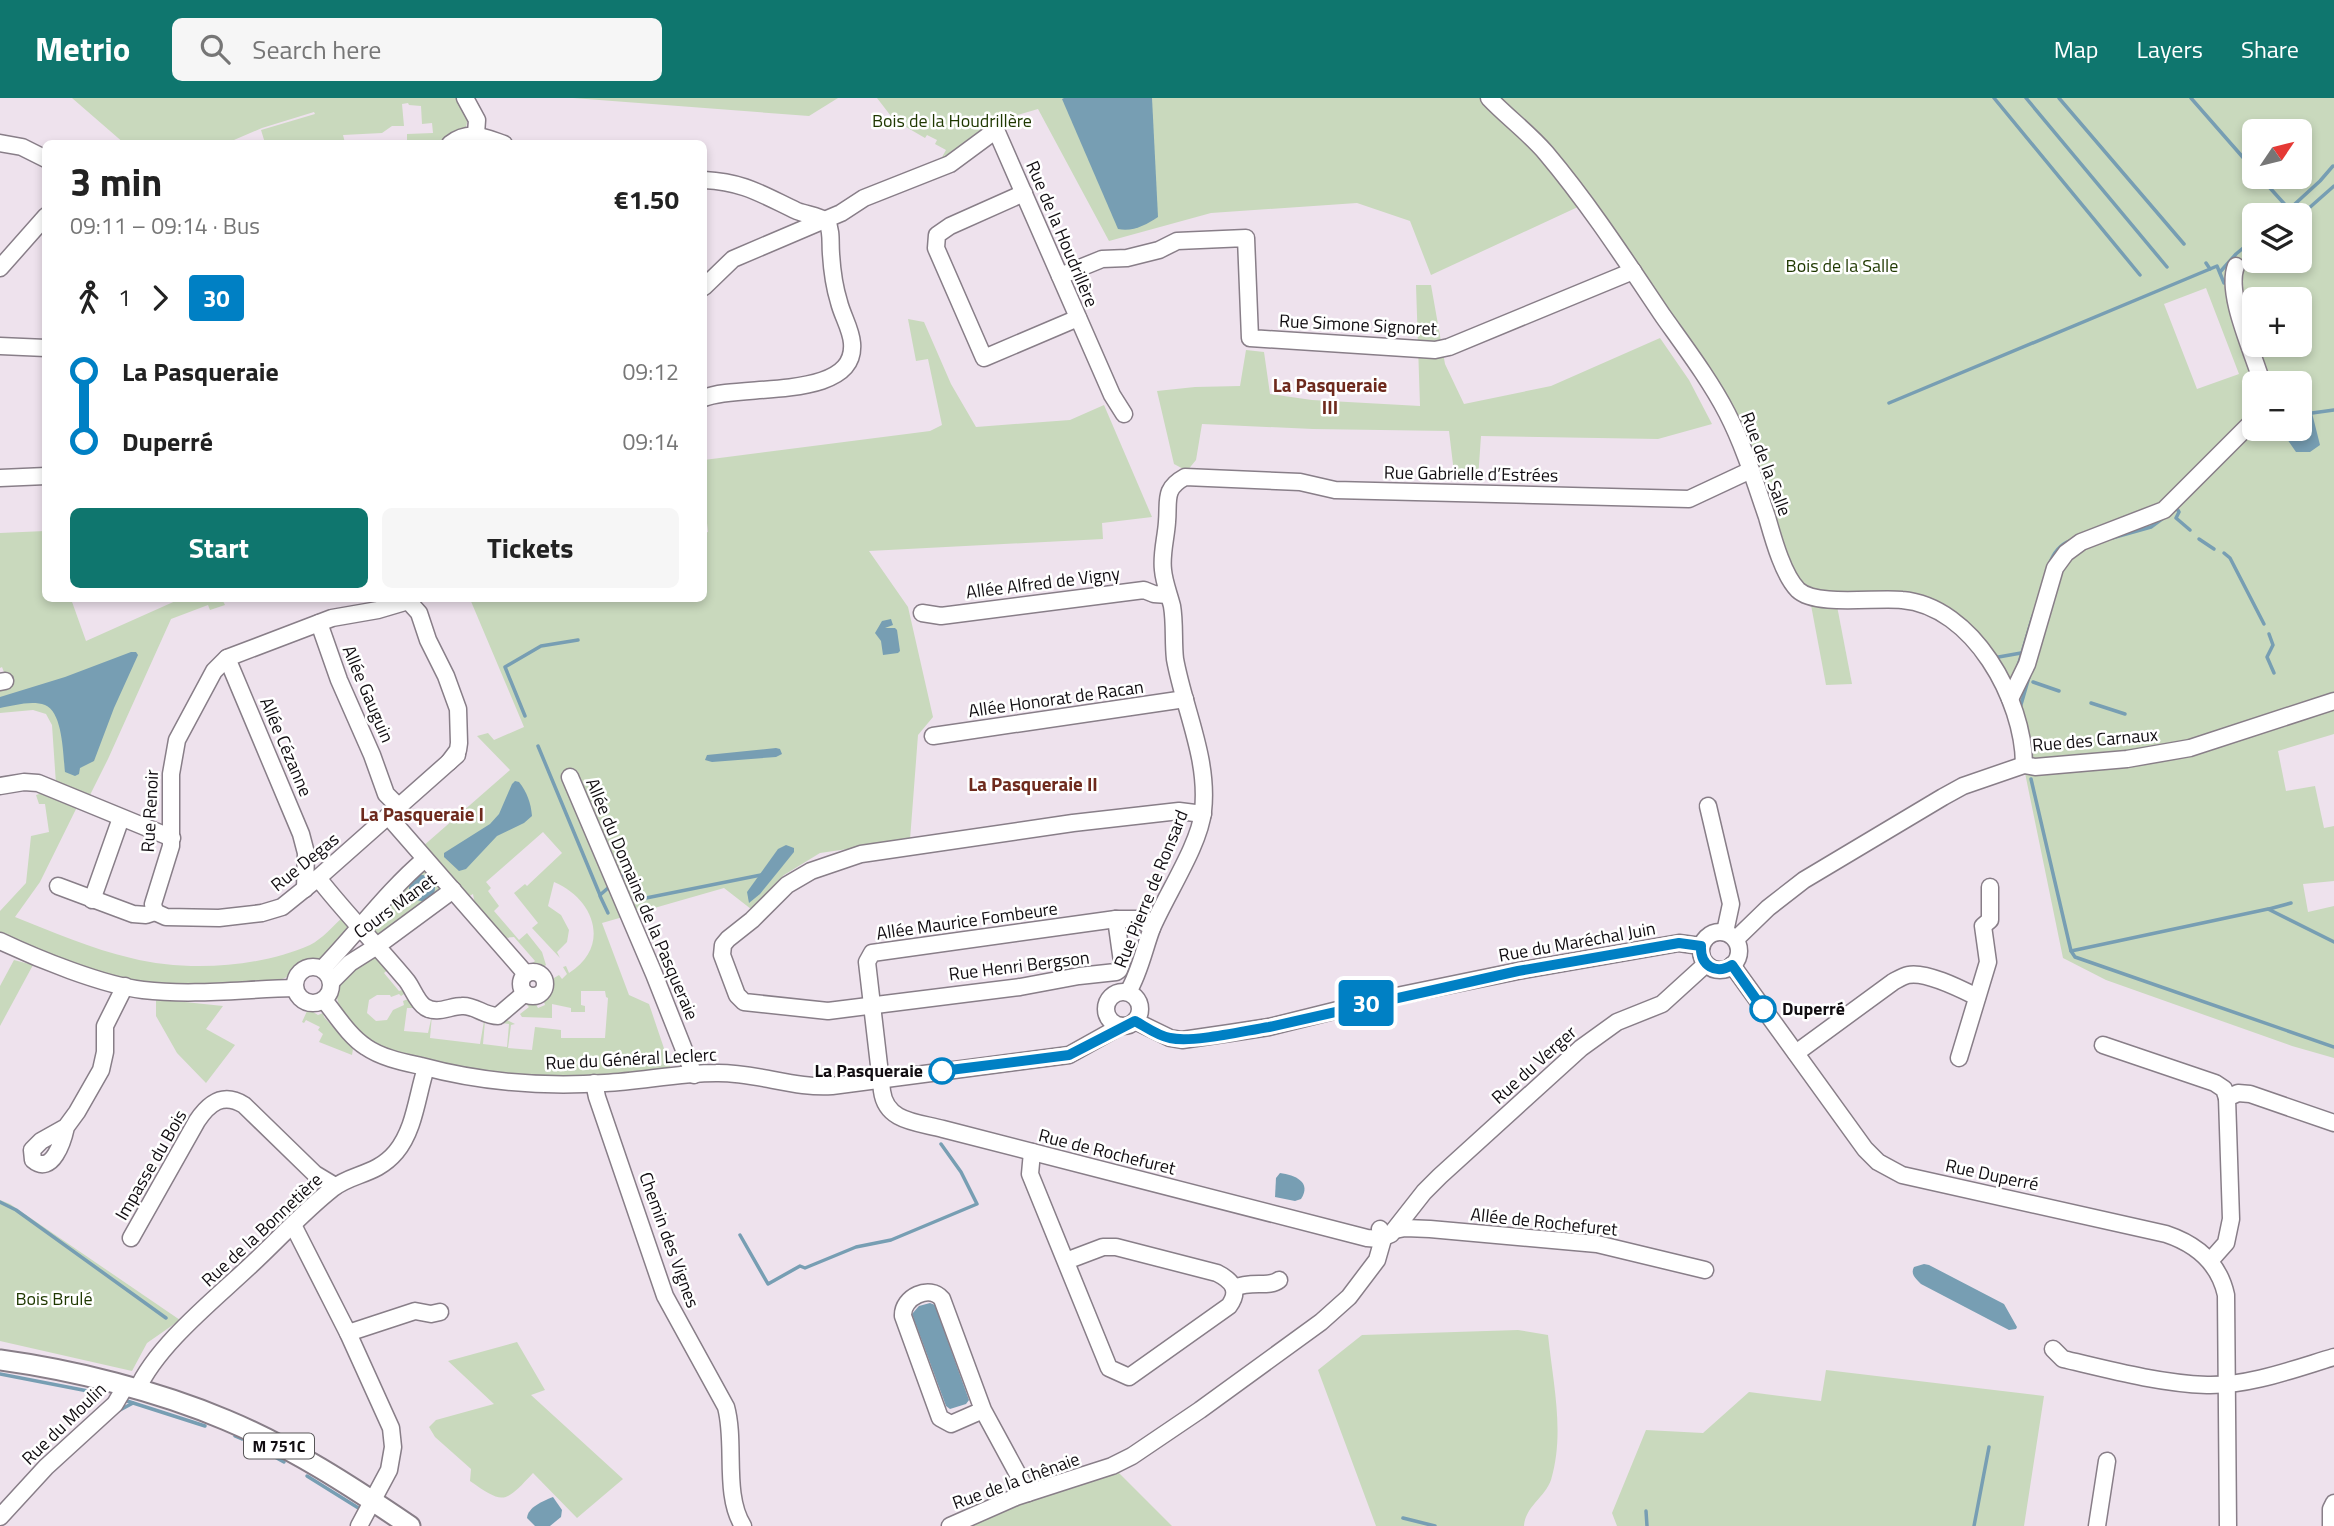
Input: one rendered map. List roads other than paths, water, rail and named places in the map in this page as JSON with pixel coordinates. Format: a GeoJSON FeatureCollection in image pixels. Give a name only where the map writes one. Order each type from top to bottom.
{"type":"FeatureCollection","features":[{"type":"Feature","properties":{"kind":"main road","name":"M 751C"},"geometry":{"type":"LineString","coordinates":[[0,1360],[73,1374],[131,1389],[198,1409],[240,1426],[307,1460],[410,1526]]}},
{"type":"Feature","properties":{"kind":"street"},"geometry":{"type":"LineString","coordinates":[[457,140],[466,135],[478,139],[477,120],[465,98]]}},
{"type":"Feature","properties":{"kind":"street","name":"Rue de la Salle"},"geometry":{"type":"LineString","coordinates":[[1489,98],[1544,152],[1633,271],[1727,413],[1751,470],[1774,541],[1788,575],[1799,590],[1816,598],[1903,600],[1927,605],[1952,620],[1996,670],[2010,699],[2020,733],[2024,765]]}},
{"type":"Feature","properties":{"kind":"street","name":"Rue de la Houdrillère"},"geometry":{"type":"LineString","coordinates":[[824,219],[841,213],[864,198],[950,164],[996,130],[1112,395],[1124,414]]}},
{"type":"Feature","properties":{"kind":"street"},"geometry":{"type":"LineString","coordinates":[[0,143],[22,147],[42,157]]}},
{"type":"Feature","properties":{"kind":"street"},"geometry":{"type":"LineString","coordinates":[[707,180],[752,188],[804,214],[824,219],[829,227],[832,271],[852,344],[847,365],[839,373],[822,381],[765,390],[720,392],[707,397]]}},
{"type":"Feature","properties":{"kind":"street"},"geometry":{"type":"LineString","coordinates":[[1024,193],[950,226],[937,235],[936,248],[984,358],[1078,318]]}},
{"type":"Feature","properties":{"kind":"street"},"geometry":{"type":"LineString","coordinates":[[707,284],[733,259],[824,219]]}},
{"type":"Feature","properties":{"kind":"street"},"geometry":{"type":"LineString","coordinates":[[0,268],[42,221]]}},
{"type":"Feature","properties":{"kind":"street","name":"Rue Simone Signoret"},"geometry":{"type":"LineString","coordinates":[[1060,276],[1102,258],[1127,258],[1159,250],[1177,241],[1246,238],[1250,338],[1435,350],[1449,347],[1633,271]]}},
{"type":"Feature","properties":{"kind":"street"},"geometry":{"type":"LineString","coordinates":[[2236,266],[2233,279],[2236,298],[2258,371]]}},
{"type":"Feature","properties":{"kind":"street"},"geometry":{"type":"LineString","coordinates":[[0,346],[42,348]]}},
{"type":"Feature","properties":{"kind":"street"},"geometry":{"type":"LineString","coordinates":[[2010,699],[2027,664],[2059,560],[2081,542],[2164,510],[2242,432]]}},
{"type":"Feature","properties":{"kind":"street","name":"Rue Gabrielle d’Estrées"},"geometry":{"type":"LineString","coordinates":[[1185,477],[1300,482],[1335,490],[1689,499],[1751,470]]}},
{"type":"Feature","properties":{"kind":"street"},"geometry":{"type":"LineString","coordinates":[[0,478],[42,476]]}},
{"type":"Feature","properties":{"kind":"street","name":"Rue Pierre de Ronsard"},"geometry":{"type":"LineString","coordinates":[[1128,992],[1152,928],[1198,832],[1203,814],[1205,794],[1200,759],[1175,658],[1172,606],[1164,578],[1162,556],[1168,516],[1167,495],[1173,484],[1185,477]]}},
{"type":"Feature","properties":{"kind":"street"},"geometry":{"type":"LineString","coordinates":[[1144,590],[1153,582],[1164,578]]}},
{"type":"Feature","properties":{"kind":"street","name":"Allée Alfred de Vigny"},"geometry":{"type":"LineString","coordinates":[[922,613],[941,615],[1144,590],[1168,595]]}},
{"type":"Feature","properties":{"kind":"street","name":"Rue Degas"},"geometry":{"type":"LineString","coordinates":[[58,886],[139,915],[155,912],[166,917],[241,916],[282,906],[321,876],[464,748],[465,735],[446,676],[428,640],[419,613],[410,603],[319,623]]}},
{"type":"Feature","properties":{"kind":"street"},"geometry":{"type":"LineString","coordinates":[[227,657],[319,623]]}},
{"type":"Feature","properties":{"kind":"street","name":"Allée Gauguin"},"geometry":{"type":"LineString","coordinates":[[319,623],[339,680],[378,770],[388,816]]}},
{"type":"Feature","properties":{"kind":"street","name":"Rue Renoir"},"geometry":{"type":"LineString","coordinates":[[155,912],[153,904],[172,838],[171,774],[177,740],[214,670],[227,657]]}},
{"type":"Feature","properties":{"kind":"street","name":"Allée Cézanne"},"geometry":{"type":"LineString","coordinates":[[227,657],[301,834],[306,853],[305,889]]}},
{"type":"Feature","properties":{"kind":"street","name":"Allée Honorat de Racan"},"geometry":{"type":"LineString","coordinates":[[933,736],[1185,699]]}},
{"type":"Feature","properties":{"kind":"street","name":"Rue des Carnaux"},"geometry":{"type":"LineString","coordinates":[[1731,936],[1804,880],[1963,786],[2024,765],[2048,766],[2164,753],[2221,739],[2334,701]]}},
{"type":"Feature","properties":{"kind":"street","name":"Allée du Domaine de la Pasqueraie"},"geometry":{"type":"LineString","coordinates":[[570,777],[694,1075]]}},
{"type":"Feature","properties":{"kind":"street","name":"Allée Gauguin"},"geometry":{"type":"LineString","coordinates":[[381,781],[386,794],[388,816]]}},
{"type":"Feature","properties":{"kind":"street"},"geometry":{"type":"LineString","coordinates":[[0,786],[38,783],[172,838]]}},
{"type":"Feature","properties":{"kind":"street"},"geometry":{"type":"LineString","coordinates":[[1708,806],[1731,904],[1731,936],[1739,954],[1732,965],[1721,970],[1706,964],[1701,954],[1701,946],[1709,934],[1714,932],[1731,936]]}},
{"type":"Feature","properties":{"kind":"street"},"geometry":{"type":"LineString","coordinates":[[872,1006],[819,1011],[744,1002],[737,995],[722,951],[728,939],[798,877],[849,858],[1073,823],[1180,811],[1203,814]]}},
{"type":"Feature","properties":{"kind":"street","name":"Cours Manet"},"geometry":{"type":"LineString","coordinates":[[326,975],[377,946],[453,890],[388,816]]}},
{"type":"Feature","properties":{"kind":"street"},"geometry":{"type":"LineString","coordinates":[[92,900],[121,818]]}},
{"type":"Feature","properties":{"kind":"street","name":"Allée Cézanne"},"geometry":{"type":"LineString","coordinates":[[306,853],[360,927],[409,984],[424,1006],[432,1010],[465,1006],[490,1016],[498,1016],[525,993],[534,996],[539,994],[545,985],[543,977],[539,973],[526,974],[453,890]]}},
{"type":"Feature","properties":{"kind":"street","name":"Cours Manet"},"geometry":{"type":"LineString","coordinates":[[326,975],[360,927],[425,859]]}},
{"type":"Feature","properties":{"kind":"street"},"geometry":{"type":"LineString","coordinates":[[1959,1058],[1988,962],[1983,926],[1990,920],[1990,887]]}},
{"type":"Feature","properties":{"kind":"street","name":"Allée Maurice Fombeure"},"geometry":{"type":"LineString","coordinates":[[881,1080],[867,962],[869,955],[1116,919],[1139,919],[1152,928]]}},
{"type":"Feature","properties":{"kind":"street","name":"Rue Henri Bergson"},"geometry":{"type":"LineString","coordinates":[[872,1006],[1116,972],[1122,962],[1116,919]]}},
{"type":"Feature","properties":{"kind":"street"},"geometry":{"type":"LineString","coordinates":[[0,941],[125,986],[188,992],[295,988]]}},
{"type":"Feature","properties":{"kind":"street","name":"Rue du Maréchal Juin"},"geometry":{"type":"LineString","coordinates":[[1121,1022],[1182,1040],[1269,1027],[1518,971],[1679,943],[1701,946]]}},
{"type":"Feature","properties":{"kind":"street","name":"Rue du Verger"},"geometry":{"type":"LineString","coordinates":[[1095,1472],[1132,1456],[1321,1322],[1362,1282],[1377,1260],[1390,1228],[1440,1176],[1581,1048],[1617,1022],[1661,1004],[1706,964]]}},
{"type":"Feature","properties":{"kind":"street","name":"Rue Duperré"},"geometry":{"type":"LineString","coordinates":[[1732,965],[1865,1149],[1890,1170],[2166,1234],[2190,1244],[2210,1261],[2220,1276],[2226,1295],[2228,1526]]}},
{"type":"Feature","properties":{"kind":"street"},"geometry":{"type":"LineString","coordinates":[[311,967],[326,975],[330,993],[324,1000],[315,1004],[299,997],[295,981],[301,971],[311,967]]}},
{"type":"Feature","properties":{"kind":"street"},"geometry":{"type":"LineString","coordinates":[[1796,1053],[1906,975],[1927,977],[1977,997]]}},
{"type":"Feature","properties":{"kind":"street"},"geometry":{"type":"LineString","coordinates":[[66,1127],[101,1070],[105,1052],[105,1026],[125,986]]}},
{"type":"Feature","properties":{"kind":"street"},"geometry":{"type":"LineString","coordinates":[[881,1080],[1069,1055],[1121,1022],[1139,1014],[1137,999],[1128,992],[1118,992],[1109,998],[1105,1006],[1121,1022]]}},
{"type":"Feature","properties":{"kind":"street","name":"Rue du Général Leclerc"},"geometry":{"type":"LineString","coordinates":[[324,1000],[347,1029],[369,1049],[426,1068],[496,1079],[594,1083],[737,1073],[824,1087],[881,1080]]}},
{"type":"Feature","properties":{"kind":"street"},"geometry":{"type":"LineString","coordinates":[[2103,1045],[2215,1083],[2224,1089],[2227,1098],[2231,1219],[2226,1243],[2210,1261]]}},
{"type":"Feature","properties":{"kind":"street","name":"Rue de la Bonnetière"},"geometry":{"type":"LineString","coordinates":[[131,1389],[184,1329],[335,1186],[371,1172],[395,1153],[407,1134],[426,1068]]}},
{"type":"Feature","properties":{"kind":"street","name":"Rue de Rochefuret"},"geometry":{"type":"LineString","coordinates":[[881,1080],[884,1103],[896,1116],[1367,1238],[1390,1228]]}},
{"type":"Feature","properties":{"kind":"street","name":"Chemin des Vignes"},"geometry":{"type":"LineString","coordinates":[[594,1083],[665,1296],[726,1407],[734,1508],[743,1526]]}},
{"type":"Feature","properties":{"kind":"street"},"geometry":{"type":"LineString","coordinates":[[2227,1098],[2238,1093],[2250,1094],[2334,1122]]}},
{"type":"Feature","properties":{"kind":"street","name":"Impasse du Bois"},"geometry":{"type":"LineString","coordinates":[[131,1238],[197,1121],[206,1107],[219,1100],[235,1100],[244,1105],[315,1174],[335,1186]]}},
{"type":"Feature","properties":{"kind":"street"},"geometry":{"type":"LineString","coordinates":[[1031,1152],[1030,1174],[1109,1368],[1129,1377],[1229,1306],[1235,1297],[1234,1288],[1228,1278],[1217,1273],[1116,1247],[1103,1247],[1066,1261]]}},
{"type":"Feature","properties":{"kind":"street"},"geometry":{"type":"LineString","coordinates":[[293,1225],[348,1333],[389,1420],[393,1437],[389,1470],[359,1526]]}},
{"type":"Feature","properties":{"kind":"street","name":"Allée de Rochefuret"},"geometry":{"type":"LineString","coordinates":[[1390,1228],[1411,1226],[1419,1229],[1597,1244],[1705,1270]]}},
{"type":"Feature","properties":{"kind":"street"},"geometry":{"type":"LineString","coordinates":[[1234,1288],[1245,1283],[1273,1285],[1279,1280]]}},
{"type":"Feature","properties":{"kind":"street"},"geometry":{"type":"LineString","coordinates":[[984,1410],[951,1424],[940,1419],[903,1315],[903,1305],[908,1300],[934,1292],[942,1299],[984,1410],[1028,1493]]}},
{"type":"Feature","properties":{"kind":"street"},"geometry":{"type":"LineString","coordinates":[[348,1333],[415,1311],[431,1314],[440,1312]]}},
{"type":"Feature","properties":{"kind":"street"},"geometry":{"type":"LineString","coordinates":[[2053,1349],[2063,1359],[2129,1374],[2208,1385],[2249,1380],[2334,1357]]}},
{"type":"Feature","properties":{"kind":"street","name":"Rue du Moulin"},"geometry":{"type":"LineString","coordinates":[[0,1517],[46,1467],[131,1389]]}},
{"type":"Feature","properties":{"kind":"street"},"geometry":{"type":"LineString","coordinates":[[2097,1526],[2107,1461]]}},
{"type":"Feature","properties":{"kind":"street","name":"Rue de la Chênaie"},"geometry":{"type":"LineString","coordinates":[[950,1526],[1028,1493],[1095,1472]]}},
{"type":"Feature","properties":{"kind":"street"},"geometry":{"type":"LineString","coordinates":[[2331,1526],[2331,1509],[2334,1503]]}},
{"type":"Feature","properties":{"kind":"water"},"geometry":{"type":"Polygon","coordinates":[[[1152,98],[1158,217],[1129,230],[1118,229],[1062,99],[1152,98]]]}},
{"type":"Feature","properties":{"kind":"water"},"geometry":{"type":"Polygon","coordinates":[[[2312,413],[2320,445],[2310,452],[2296,452],[2288,441],[2312,441],[2312,413]]]}},
{"type":"Feature","properties":{"kind":"water"},"geometry":{"type":"Polygon","coordinates":[[[891,619],[893,625],[885,628],[897,630],[900,651],[883,655],[881,641],[875,633],[882,621],[891,619]]]}},
{"type":"Feature","properties":{"kind":"water"},"geometry":{"type":"Polygon","coordinates":[[[131,652],[138,655],[94,761],[80,768],[79,774],[75,776],[65,772],[59,725],[51,709],[34,703],[0,708],[0,697],[65,677],[131,652]]]}},
{"type":"Feature","properties":{"kind":"water"},"geometry":{"type":"Polygon","coordinates":[[[780,749],[782,754],[776,757],[712,762],[705,760],[707,755],[780,749]]]}},
{"type":"Feature","properties":{"kind":"water"},"geometry":{"type":"Polygon","coordinates":[[[515,781],[519,782],[530,802],[532,816],[524,823],[497,836],[466,869],[459,871],[444,857],[444,853],[490,824],[499,814],[515,781]]]}},
{"type":"Feature","properties":{"kind":"water"},"geometry":{"type":"Polygon","coordinates":[[[786,845],[794,848],[794,852],[760,894],[749,903],[747,892],[778,849],[786,845]]]}},
{"type":"Feature","properties":{"kind":"water"},"geometry":{"type":"Polygon","coordinates":[[[422,875],[431,879],[435,888],[431,897],[422,901],[413,897],[409,888],[413,879],[422,875]]]}},
{"type":"Feature","properties":{"kind":"water"},"geometry":{"type":"Polygon","coordinates":[[[1280,1173],[1300,1180],[1304,1188],[1301,1199],[1295,1201],[1275,1197],[1276,1178],[1280,1173]]]}},
{"type":"Feature","properties":{"kind":"water"},"geometry":{"type":"Polygon","coordinates":[[[1924,1264],[2004,1304],[2016,1329],[2009,1330],[1921,1284],[1914,1276],[1913,1270],[1914,1267],[1924,1264]]]}},
{"type":"Feature","properties":{"kind":"water"},"geometry":{"type":"Polygon","coordinates":[[[930,1303],[935,1305],[969,1400],[966,1404],[950,1409],[946,1406],[912,1314],[919,1306],[930,1303]]]}},
{"type":"Feature","properties":{"kind":"water"},"geometry":{"type":"Polygon","coordinates":[[[553,1497],[562,1510],[561,1517],[550,1526],[535,1526],[527,1518],[528,1514],[537,1505],[553,1497]]]}},
{"type":"Feature","properties":{"kind":"waterway"},"geometry":{"type":"LineString","coordinates":[[1994,98],[2140,275]]}},
{"type":"Feature","properties":{"kind":"waterway"},"geometry":{"type":"LineString","coordinates":[[2026,98],[2167,267]]}},
{"type":"Feature","properties":{"kind":"waterway"},"geometry":{"type":"LineString","coordinates":[[2059,98],[2184,244]]}},
{"type":"Feature","properties":{"kind":"waterway"},"geometry":{"type":"LineString","coordinates":[[2191,98],[2242,156]]}},
{"type":"Feature","properties":{"kind":"waterway"},"geometry":{"type":"LineString","coordinates":[[2296,203],[2333,166]]}},
{"type":"Feature","properties":{"kind":"waterway"},"geometry":{"type":"LineString","coordinates":[[2312,205],[2334,186]]}},
{"type":"Feature","properties":{"kind":"waterway"},"geometry":{"type":"LineString","coordinates":[[2271,189],[2284,203]]}},
{"type":"Feature","properties":{"kind":"waterway"},"geometry":{"type":"LineString","coordinates":[[2220,272],[2242,249]]}},
{"type":"Feature","properties":{"kind":"waterway"},"geometry":{"type":"LineString","coordinates":[[1889,403],[2210,269],[2206,263]]}},
{"type":"Feature","properties":{"kind":"waterway"},"geometry":{"type":"LineString","coordinates":[[2210,269],[2217,266],[2224,283]]}},
{"type":"Feature","properties":{"kind":"waterway"},"geometry":{"type":"LineString","coordinates":[[2312,413],[2334,410]]}},
{"type":"Feature","properties":{"kind":"waterway"},"geometry":{"type":"LineString","coordinates":[[2176,507],[2179,512],[2176,518],[2190,530]]}},
{"type":"Feature","properties":{"kind":"waterway"},"geometry":{"type":"LineString","coordinates":[[2112,538],[2151,527],[2166,516]]}},
{"type":"Feature","properties":{"kind":"waterway"},"geometry":{"type":"LineString","coordinates":[[2199,539],[2214,549]]}},
{"type":"Feature","properties":{"kind":"waterway"},"geometry":{"type":"LineString","coordinates":[[2049,565],[2057,550],[2070,541]]}},
{"type":"Feature","properties":{"kind":"waterway"},"geometry":{"type":"LineString","coordinates":[[2224,553],[2230,558],[2264,624]]}},
{"type":"Feature","properties":{"kind":"waterway"},"geometry":{"type":"LineString","coordinates":[[2018,666],[2033,616]]}},
{"type":"Feature","properties":{"kind":"waterway"},"geometry":{"type":"LineString","coordinates":[[2269,634],[2273,645],[2267,657],[2274,673]]}},
{"type":"Feature","properties":{"kind":"waterway"},"geometry":{"type":"LineString","coordinates":[[525,716],[505,667],[541,646],[578,640]]}},
{"type":"Feature","properties":{"kind":"waterway"},"geometry":{"type":"LineString","coordinates":[[1993,658],[2021,653]]}},
{"type":"Feature","properties":{"kind":"waterway"},"geometry":{"type":"LineString","coordinates":[[2020,708],[2029,677]]}},
{"type":"Feature","properties":{"kind":"waterway"},"geometry":{"type":"LineString","coordinates":[[2033,682],[2059,691]]}},
{"type":"Feature","properties":{"kind":"waterway"},"geometry":{"type":"LineString","coordinates":[[2091,703],[2125,714]]}},
{"type":"Feature","properties":{"kind":"waterway"},"geometry":{"type":"LineString","coordinates":[[538,746],[600,895],[608,888]]}},
{"type":"Feature","properties":{"kind":"waterway"},"geometry":{"type":"LineString","coordinates":[[2031,779],[2071,951],[2075,957],[2334,1047]]}},
{"type":"Feature","properties":{"kind":"waterway"},"geometry":{"type":"LineString","coordinates":[[622,877],[629,871],[641,899],[761,875]]}},
{"type":"Feature","properties":{"kind":"waterway"},"geometry":{"type":"LineString","coordinates":[[600,896],[608,913]]}},
{"type":"Feature","properties":{"kind":"waterway"},"geometry":{"type":"LineString","coordinates":[[2269,909],[2291,903]]}},
{"type":"Feature","properties":{"kind":"waterway"},"geometry":{"type":"LineString","coordinates":[[2071,951],[2268,909],[2334,942]]}},
{"type":"Feature","properties":{"kind":"waterway"},"geometry":{"type":"LineString","coordinates":[[740,1235],[768,1284],[800,1266],[805,1268],[856,1247],[891,1240],[977,1204],[961,1172],[941,1144]]}},
{"type":"Feature","properties":{"kind":"waterway"},"geometry":{"type":"LineString","coordinates":[[0,1202],[16,1210],[166,1318]]}},
{"type":"Feature","properties":{"kind":"waterway"},"geometry":{"type":"LineString","coordinates":[[0,1374],[93,1392]]}},
{"type":"Feature","properties":{"kind":"waterway"},"geometry":{"type":"LineString","coordinates":[[127,1401],[205,1426]]}},
{"type":"Feature","properties":{"kind":"waterway"},"geometry":{"type":"LineString","coordinates":[[118,1411],[133,1403]]}},
{"type":"Feature","properties":{"kind":"waterway"},"geometry":{"type":"LineString","coordinates":[[235,1436],[242,1439]]}},
{"type":"Feature","properties":{"kind":"waterway"},"geometry":{"type":"LineString","coordinates":[[1974,1526],[1989,1447]]}},
{"type":"Feature","properties":{"kind":"waterway"},"geometry":{"type":"LineString","coordinates":[[264,1451],[284,1462]]}},
{"type":"Feature","properties":{"kind":"waterway"},"geometry":{"type":"LineString","coordinates":[[307,1476],[360,1509]]}},
{"type":"Feature","properties":{"kind":"waterway"},"geometry":{"type":"LineString","coordinates":[[1646,1511],[1647,1526]]}},
{"type":"Feature","properties":{"kind":"waterway"},"geometry":{"type":"LineString","coordinates":[[1403,1518],[1435,1526]]}},
{"type":"Feature","properties":{"kind":"place","name":"Duperré"},"geometry":{"type":"Point","coordinates":[1763,1009]}},
{"type":"Feature","properties":{"kind":"place","name":"La Pasqueraie"},"geometry":{"type":"Point","coordinates":[942,1071]}},
{"type":"Feature","properties":{"kind":"district","name":"La Pasqueraie III"},"geometry":{"type":"Point","coordinates":[1330,396]}},
{"type":"Feature","properties":{"kind":"district","name":"La Pasqueraie II"},"geometry":{"type":"Point","coordinates":[1033,784]}},
{"type":"Feature","properties":{"kind":"district","name":"La Pasqueraie I"},"geometry":{"type":"Point","coordinates":[422,814]}},
{"type":"Feature","properties":{"kind":"park label","name":"Bois de la Houdrillère"},"geometry":{"type":"Point","coordinates":[952,121]}},
{"type":"Feature","properties":{"kind":"park label","name":"Bois de la Salle"},"geometry":{"type":"Point","coordinates":[1842,266]}},
{"type":"Feature","properties":{"kind":"park label","name":"Bois Brulé"},"geometry":{"type":"Point","coordinates":[54,1299]}}]}
